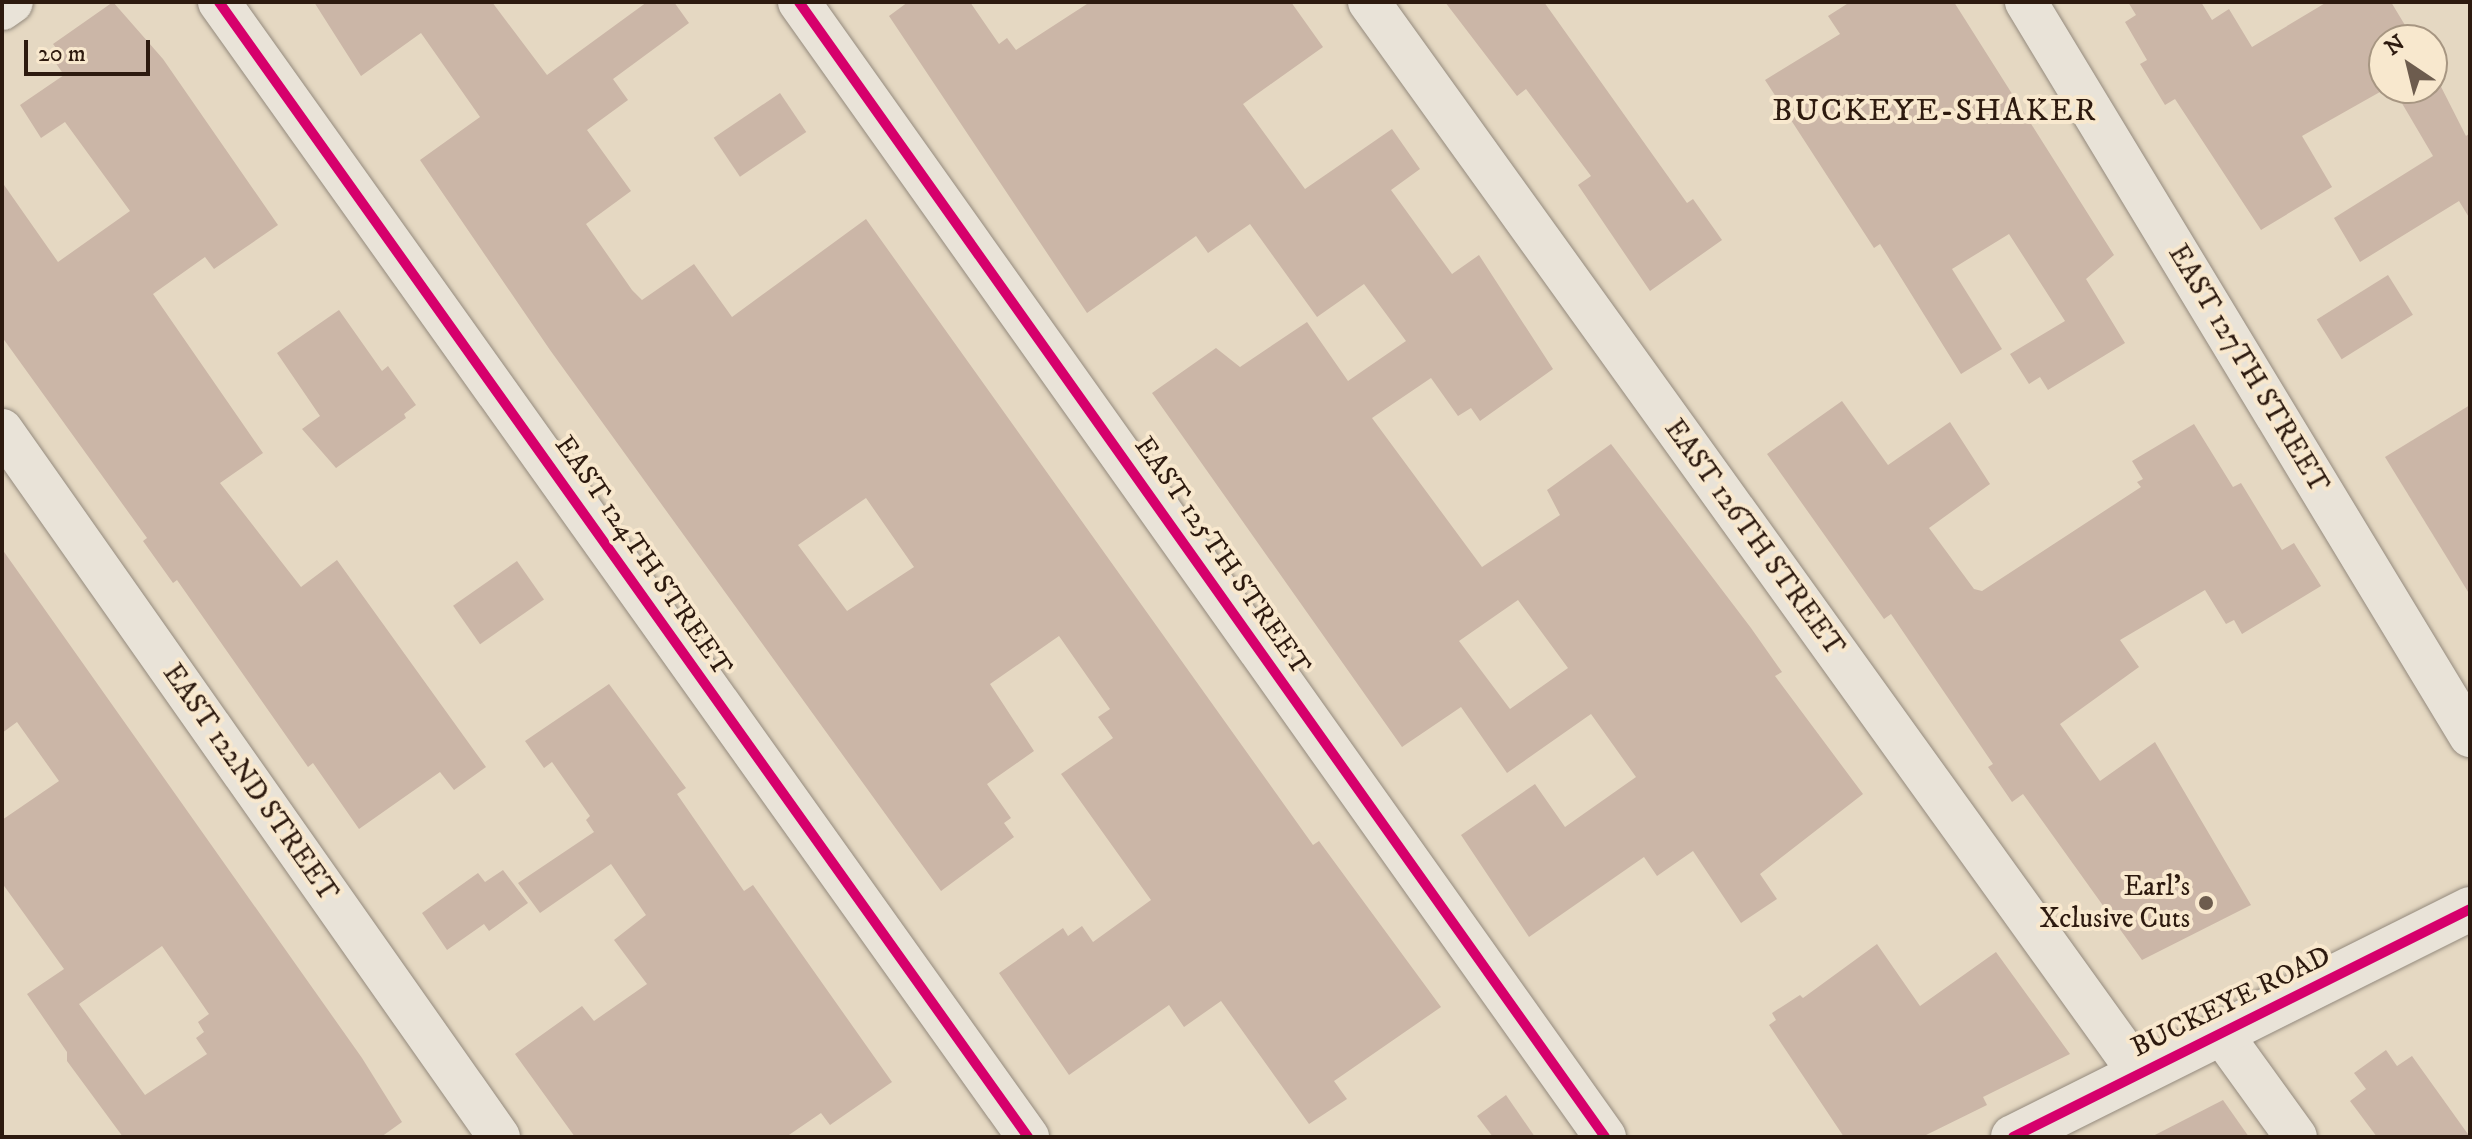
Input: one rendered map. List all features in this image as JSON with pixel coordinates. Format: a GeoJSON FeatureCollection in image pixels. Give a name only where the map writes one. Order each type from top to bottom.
{"type":"FeatureCollection","features":[{"type":"Feature","properties":{"kind":"street"},"geometry":{"type":"LineString","coordinates":[[2,9],[12,2]]}},
{"type":"Feature","properties":{"kind":"street","name":"EAST 124TH STREET"},"geometry":{"type":"LineString","coordinates":[[219,2],[1028,1137]]}},
{"type":"Feature","properties":{"kind":"street","name":"EAST 125TH STREET"},"geometry":{"type":"LineString","coordinates":[[799,2],[1605,1137]]}},
{"type":"Feature","properties":{"kind":"street","name":"EAST 126TH STREET"},"geometry":{"type":"LineString","coordinates":[[1369,2],[2140,1074]]}},
{"type":"Feature","properties":{"kind":"street","name":"EAST 127TH STREET"},"geometry":{"type":"LineString","coordinates":[[2026,2],[2470,736]]}},
{"type":"Feature","properties":{"kind":"street","name":"EAST 122ND STREET"},"geometry":{"type":"LineString","coordinates":[[2,430],[499,1137]]}},
{"type":"Feature","properties":{"kind":"street","name":"BUCKEYE ROAD"},"geometry":{"type":"LineString","coordinates":[[2013,1137],[2470,909]]}},
{"type":"Feature","properties":{"kind":"street"},"geometry":{"type":"LineString","coordinates":[[2221,1033],[2296,1137]]}},
{"type":"Feature","properties":{"kind":"building"},"geometry":{"type":"Polygon","coordinates":[[[113,2],[163,59],[278,225],[214,269],[205,257],[153,294],[263,453],[220,483],[301,587],[337,560],[486,767],[454,790],[440,772],[359,829],[313,763],[308,767],[177,580],[173,583],[143,541],[147,538],[2,337],[2,182],[58,262],[130,211],[65,122],[41,138],[20,105],[64,75],[55,62],[63,57],[53,44],[113,2]]]}},
{"type":"Feature","properties":{"kind":"building"},"geometry":{"type":"Polygon","coordinates":[[[314,2],[492,2],[547,75],[647,2],[674,2],[689,23],[613,79],[628,100],[587,130],[631,191],[586,224],[632,290],[642,300],[694,264],[732,317],[866,219],[1313,845],[1319,841],[1441,1007],[1334,1081],[1347,1099],[1309,1124],[1221,1001],[1184,1027],[1169,1005],[1069,1075],[999,973],[1063,928],[1068,936],[1082,926],[1093,942],[1151,900],[1061,774],[1113,738],[1098,717],[1110,709],[1059,636],[990,684],[1034,751],[987,784],[1011,818],[1004,823],[1014,837],[941,891],[550,350],[420,160],[480,117],[421,33],[361,76],[314,2]],[[866,498],[798,545],[847,611],[914,567],[866,498]]]}},
{"type":"Feature","properties":{"kind":"building"},"geometry":{"type":"Polygon","coordinates":[[[908,2],[970,2],[999,44],[1007,38],[1016,50],[1090,2],[1291,2],[1323,47],[1243,104],[1305,189],[1392,129],[1420,169],[1391,190],[1452,274],[1479,255],[1553,369],[1480,421],[1471,408],[1458,416],[1431,378],[1372,418],[1482,567],[1560,515],[1547,490],[1611,444],[1751,628],[1782,672],[1775,676],[1863,794],[1760,874],[1777,899],[1741,923],[1693,851],[1657,876],[1644,857],[1529,937],[1461,835],[1535,784],[1565,827],[1636,777],[1591,714],[1507,773],[1461,707],[1402,747],[1152,393],[1216,348],[1240,367],[1307,322],[1348,381],[1406,341],[1364,284],[1317,317],[1250,224],[1208,253],[1196,236],[1087,313],[889,16],[908,2]],[[1518,600],[1459,641],[1510,709],[1568,668],[1518,600]]]}},
{"type":"Feature","properties":{"kind":"building"},"geometry":{"type":"Polygon","coordinates":[[[1445,2],[1544,2],[1687,203],[1693,199],[1722,240],[1650,291],[1578,185],[1591,176],[1526,89],[1517,96],[1445,2]]]}},
{"type":"Feature","properties":{"kind":"building"},"geometry":{"type":"Polygon","coordinates":[[[1850,2],[1954,2],[2114,255],[2086,279],[2125,343],[2048,390],[2040,377],[2029,384],[2010,354],[2065,321],[2009,234],[1952,269],[2002,349],[1961,374],[1880,244],[1874,248],[1765,80],[1840,34],[1828,16],[1850,2]]]}},
{"type":"Feature","properties":{"kind":"building"},"geometry":{"type":"Polygon","coordinates":[[[2128,2],[2201,2],[2212,20],[2229,9],[2252,47],[2327,2],[2391,2],[2404,24],[2368,24],[2368,99],[2302,136],[2332,187],[2261,230],[2175,99],[2165,105],[2140,64],[2147,60],[2125,22],[2136,15],[2128,2]]]}},
{"type":"Feature","properties":{"kind":"building"},"geometry":{"type":"Polygon","coordinates":[[[780,93],[806,132],[740,177],[714,138],[780,93]]]}},
{"type":"Feature","properties":{"kind":"building"},"geometry":{"type":"Polygon","coordinates":[[[2448,101],[2466,136],[2470,133],[2470,219],[2459,201],[2360,262],[2334,218],[2433,156],[2402,104],[2448,104],[2448,101]]]}},
{"type":"Feature","properties":{"kind":"building"},"geometry":{"type":"Polygon","coordinates":[[[2388,275],[2413,315],[2342,359],[2317,320],[2388,275]]]}},
{"type":"Feature","properties":{"kind":"building"},"geometry":{"type":"Polygon","coordinates":[[[339,310],[382,371],[388,366],[416,405],[404,414],[406,418],[336,468],[302,429],[320,416],[277,353],[339,310]]]}},
{"type":"Feature","properties":{"kind":"building"},"geometry":{"type":"Polygon","coordinates":[[[1842,401],[1888,465],[1950,422],[1990,484],[1929,528],[1974,589],[1982,591],[2141,487],[2137,482],[2143,479],[2132,461],[2194,424],[2233,487],[2241,483],[2282,550],[2294,543],[2321,586],[2242,634],[2234,620],[2226,624],[2205,590],[2120,640],[2139,667],[2060,724],[2100,781],[2155,742],[2251,905],[2142,960],[2023,794],[2012,802],[1988,767],[1993,764],[1891,614],[1884,619],[1767,454],[1842,401]]]}},
{"type":"Feature","properties":{"kind":"building"},"geometry":{"type":"Polygon","coordinates":[[[2470,405],[2470,595],[2385,457],[2470,405]]]}},
{"type":"Feature","properties":{"kind":"building"},"geometry":{"type":"Polygon","coordinates":[[[2,549],[362,1058],[402,1122],[381,1137],[123,1137],[67,1061],[67,1052],[27,994],[64,969],[2,883],[2,820],[59,781],[17,722],[2,733],[2,549]],[[162,946],[79,1004],[145,1095],[207,1054],[196,1038],[204,1032],[198,1022],[209,1014],[162,946]]]}},
{"type":"Feature","properties":{"kind":"building"},"geometry":{"type":"Polygon","coordinates":[[[517,561],[544,600],[480,644],[453,606],[517,561]]]}},
{"type":"Feature","properties":{"kind":"building"},"geometry":{"type":"Polygon","coordinates":[[[609,684],[686,788],[677,794],[744,891],[753,885],[892,1082],[830,1125],[821,1113],[786,1137],[575,1137],[515,1054],[582,1006],[594,1021],[647,984],[614,940],[646,915],[611,864],[540,913],[518,883],[594,832],[586,820],[590,816],[552,762],[544,768],[525,741],[609,684]]]}},
{"type":"Feature","properties":{"kind":"building"},"geometry":{"type":"Polygon","coordinates":[[[503,870],[528,903],[489,931],[484,924],[447,950],[422,913],[478,873],[485,882],[503,870]]]}},
{"type":"Feature","properties":{"kind":"building"},"geometry":{"type":"Polygon","coordinates":[[[1877,944],[1920,1006],[1996,952],[2070,1054],[1983,1097],[1987,1105],[1922,1137],[1844,1137],[1769,1025],[1776,1020],[1772,1013],[1800,995],[1803,998],[1877,944]]]}},
{"type":"Feature","properties":{"kind":"building"},"geometry":{"type":"Polygon","coordinates":[[[2386,1050],[2397,1066],[2412,1056],[2470,1137],[2377,1137],[2350,1101],[2366,1089],[2354,1073],[2386,1050]]]}},
{"type":"Feature","properties":{"kind":"building"},"geometry":{"type":"Polygon","coordinates":[[[1506,1095],[1535,1137],[1493,1137],[1477,1116],[1506,1095]]]}},
{"type":"Feature","properties":{"kind":"building"},"geometry":{"type":"Polygon","coordinates":[[[2223,1100],[2249,1137],[2151,1137],[2223,1100]]]}},
{"type":"Feature","properties":{"kind":"cycle path"},"geometry":{"type":"LineString","coordinates":[[219,2],[1028,1137]]}},
{"type":"Feature","properties":{"kind":"cycle path"},"geometry":{"type":"LineString","coordinates":[[799,2],[1605,1137]]}},
{"type":"Feature","properties":{"kind":"cycle path"},"geometry":{"type":"LineString","coordinates":[[2013,1137],[2470,909]]}},
{"type":"Feature","properties":{"kind":"place","name":"Earl's Xclusive Cuts"},"geometry":{"type":"Point","coordinates":[2206,903]}},
{"type":"Feature","properties":{"kind":"district","name":"BUCKEYE-SHAKER"},"geometry":{"type":"Point","coordinates":[1935,111]}}]}
